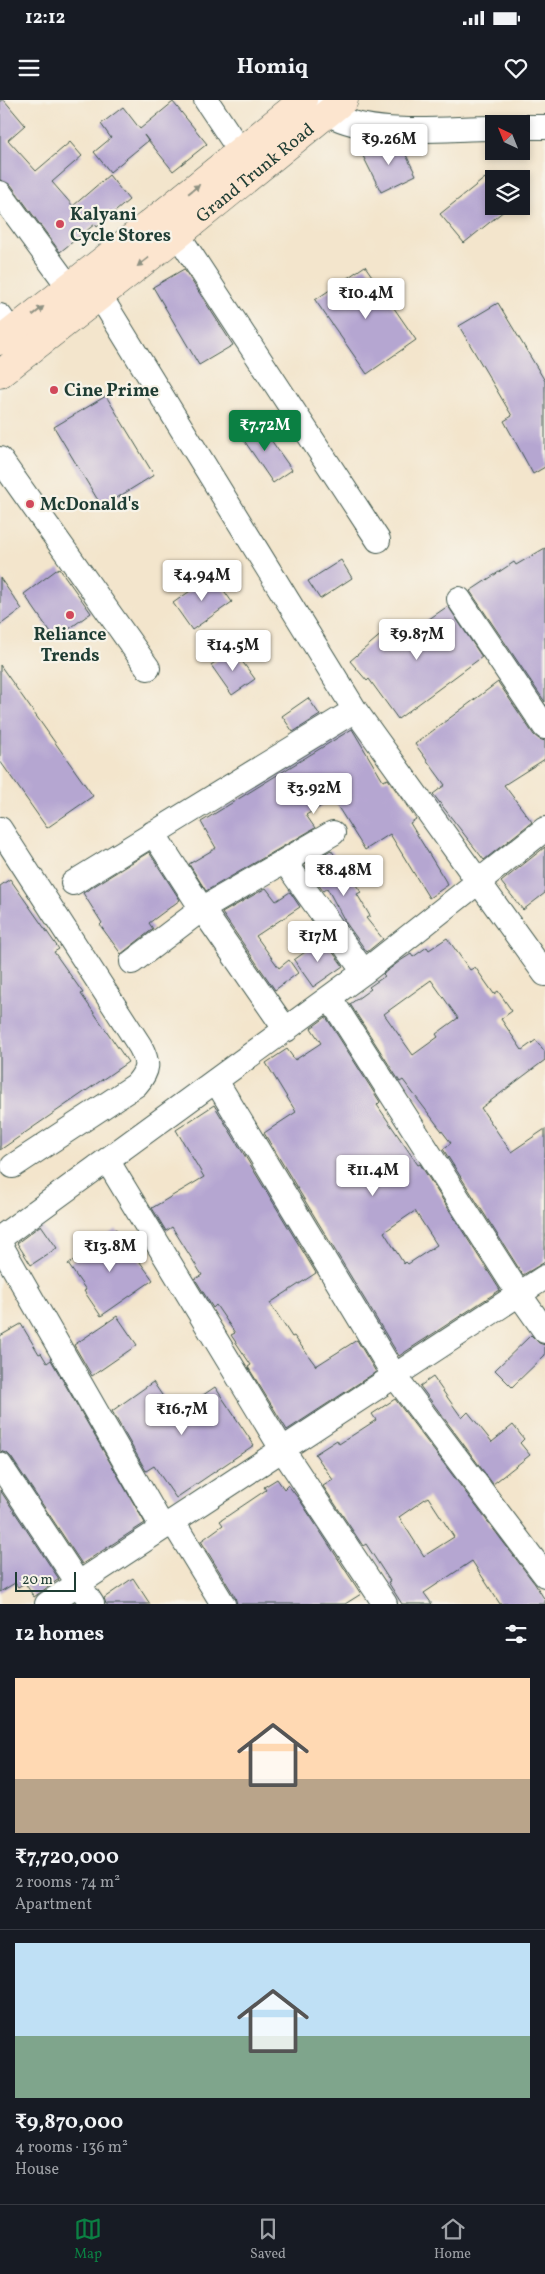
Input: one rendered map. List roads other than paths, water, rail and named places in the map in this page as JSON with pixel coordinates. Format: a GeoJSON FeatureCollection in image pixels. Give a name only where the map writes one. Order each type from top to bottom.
{"type":"FeatureCollection","features":[{"type":"Feature","properties":{"kind":"main road","name":"Grand Trunk Road"},"geometry":{"type":"LineString","coordinates":[[4,329],[69,287],[303,100]]}},
{"type":"Feature","properties":{"kind":"main road","name":"Grand Trunk Road"},"geometry":{"type":"LineString","coordinates":[[0,374],[178,235],[329,105]]}},
{"type":"Feature","properties":{"kind":"street"},"geometry":{"type":"LineString","coordinates":[[206,100],[240,151]]}},
{"type":"Feature","properties":{"kind":"street"},"geometry":{"type":"LineString","coordinates":[[329,105],[356,124],[376,129],[485,128]]}},
{"type":"Feature","properties":{"kind":"street"},"geometry":{"type":"LineString","coordinates":[[530,127],[545,127]]}},
{"type":"Feature","properties":{"kind":"street"},"geometry":{"type":"LineString","coordinates":[[0,194],[69,287]]}},
{"type":"Feature","properties":{"kind":"street"},"geometry":{"type":"LineString","coordinates":[[178,235],[378,540]]}},
{"type":"Feature","properties":{"kind":"street"},"geometry":{"type":"LineString","coordinates":[[100,296],[355,710],[545,974]]}},
{"type":"Feature","properties":{"kind":"street"},"geometry":{"type":"LineString","coordinates":[[0,459],[148,668]]}},
{"type":"Feature","properties":{"kind":"street"},"geometry":{"type":"LineString","coordinates":[[459,600],[545,727]]}},
{"type":"Feature","properties":{"kind":"street"},"geometry":{"type":"LineString","coordinates":[[74,883],[355,710]]}},
{"type":"Feature","properties":{"kind":"street"},"geometry":{"type":"LineString","coordinates":[[0,829],[147,1059],[145,1074],[136,1085],[13,1166]]}},
{"type":"Feature","properties":{"kind":"street"},"geometry":{"type":"LineString","coordinates":[[0,1238],[330,998],[545,829]]}},
{"type":"Feature","properties":{"kind":"street"},"geometry":{"type":"LineString","coordinates":[[153,833],[202,909],[286,1030]]}},
{"type":"Feature","properties":{"kind":"street"},"geometry":{"type":"LineString","coordinates":[[132,962],[202,909],[333,833]]}},
{"type":"Feature","properties":{"kind":"street"},"geometry":{"type":"LineString","coordinates":[[285,862],[364,972]]}},
{"type":"Feature","properties":{"kind":"street"},"geometry":{"type":"LineString","coordinates":[[330,998],[518,1294],[545,1331]]}},
{"type":"Feature","properties":{"kind":"street"},"geometry":{"type":"LineString","coordinates":[[216,1081],[394,1375],[545,1575]]}},
{"type":"Feature","properties":{"kind":"street"},"geometry":{"type":"LineString","coordinates":[[107,1160],[282,1450],[385,1604]]}},
{"type":"Feature","properties":{"kind":"street"},"geometry":{"type":"LineString","coordinates":[[0,1244],[168,1525],[223,1604]]}},
{"type":"Feature","properties":{"kind":"street"},"geometry":{"type":"LineString","coordinates":[[47,1604],[545,1277]]}},
{"type":"Feature","properties":{"kind":"street"},"geometry":{"type":"LineString","coordinates":[[0,1465],[92,1604]]}},
{"type":"Feature","properties":{"kind":"place","name":"Kalyani Cycle Stores"},"geometry":{"type":"Point","coordinates":[60,224]}},
{"type":"Feature","properties":{"kind":"place","name":"Cine Prime"},"geometry":{"type":"Point","coordinates":[54,390]}},
{"type":"Feature","properties":{"kind":"place","name":"McDonald's"},"geometry":{"type":"Point","coordinates":[30,504]}},
{"type":"Feature","properties":{"kind":"place","name":"Reliance Trends"},"geometry":{"type":"Point","coordinates":[70,615]}}]}
